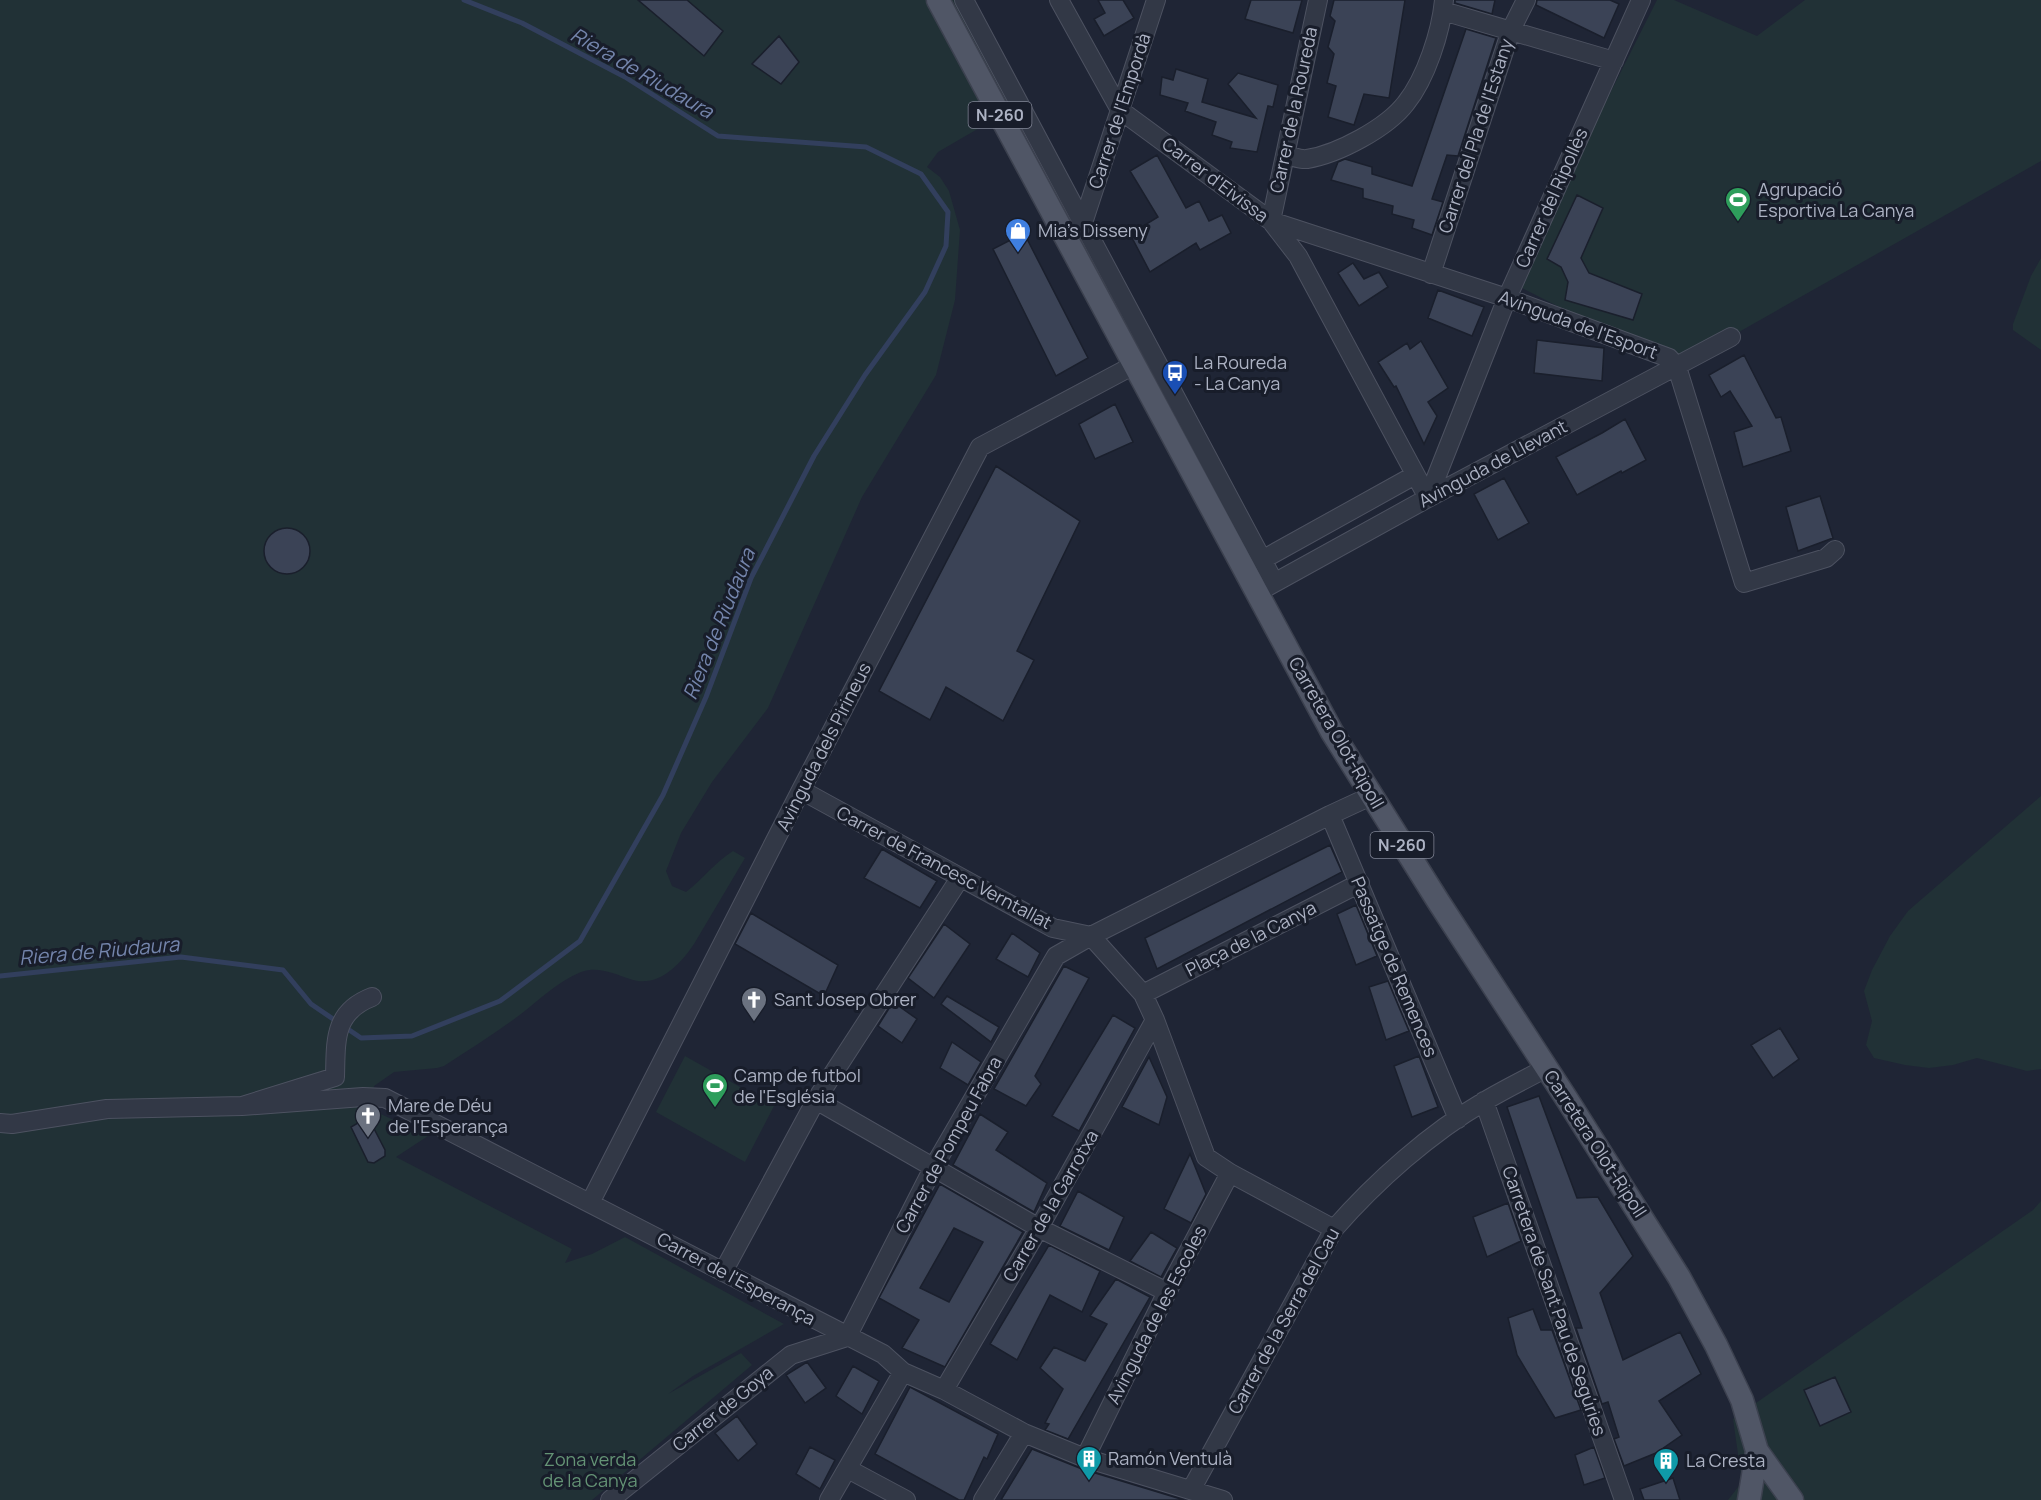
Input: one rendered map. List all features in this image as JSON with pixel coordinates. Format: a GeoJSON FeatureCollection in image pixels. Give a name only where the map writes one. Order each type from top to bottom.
{"type":"FeatureCollection","features":[{"type":"Feature","properties":{"kind":"main road","name":"Carretera Olot-Ripoll"},"geometry":{"type":"LineString","coordinates":[[938,0],[1134,365],[1265,588],[1332,732],[1698,1310],[1742,1401],[1757,1451],[1792,1500]]}},
{"type":"Feature","properties":{"kind":"main road","name":"Carretera Olot-Ripoll"},"geometry":{"type":"LineString","coordinates":[[1749,1500],[1757,1451]]}},
{"type":"Feature","properties":{"kind":"street"},"geometry":{"type":"LineString","coordinates":[[964,0],[1262,560],[1265,588]]}},
{"type":"Feature","properties":{"kind":"street","name":"Carrer d'Eivissa"},"geometry":{"type":"LineString","coordinates":[[1059,0],[1120,110],[1271,221],[1298,256],[1428,498]]}},
{"type":"Feature","properties":{"kind":"street","name":"Carrer de l'Empordà"},"geometry":{"type":"LineString","coordinates":[[1083,223],[1156,0]]}},
{"type":"Feature","properties":{"kind":"street","name":"Carrer de la Roureda"},"geometry":{"type":"LineString","coordinates":[[1271,221],[1318,0]]}},
{"type":"Feature","properties":{"kind":"street","name":"Carrer del Pla de l'Estany"},"geometry":{"type":"LineString","coordinates":[[1431,274],[1511,30],[1526,0]]}},
{"type":"Feature","properties":{"kind":"street","name":"Carrer del Ripollès"},"geometry":{"type":"LineString","coordinates":[[1428,498],[1507,298],[1641,0]]}},
{"type":"Feature","properties":{"kind":"street"},"geometry":{"type":"LineString","coordinates":[[1285,155],[1305,159],[1345,148],[1380,127],[1406,104],[1427,65],[1443,6],[1511,30],[1614,61]]}},
{"type":"Feature","properties":{"kind":"street","name":"Avinguda de l'Esport"},"geometry":{"type":"LineString","coordinates":[[1271,221],[1507,298],[1669,358],[1677,367],[1744,583],[1826,558],[1835,550]]}},
{"type":"Feature","properties":{"kind":"street","name":"Avinguda de Llevant"},"geometry":{"type":"LineString","coordinates":[[1265,588],[1428,498],[1731,337]]}},
{"type":"Feature","properties":{"kind":"street","name":"Avinguda dels Pirineus"},"geometry":{"type":"LineString","coordinates":[[590,1203],[801,790],[980,447],[1134,365]]}},
{"type":"Feature","properties":{"kind":"street","name":"Avinguda de Llevant"},"geometry":{"type":"LineString","coordinates":[[1262,560],[1415,475]]}},
{"type":"Feature","properties":{"kind":"street","name":"Carrer de Francesc Verntallat"},"geometry":{"type":"LineString","coordinates":[[801,790],[1053,928],[1091,936]]}},
{"type":"Feature","properties":{"kind":"street","name":"Carrer de Francesc Verntallat"},"geometry":{"type":"LineString","coordinates":[[1056,957],[1091,936],[1371,796]]}},
{"type":"Feature","properties":{"kind":"street","name":"Passatge de Remences"},"geometry":{"type":"LineString","coordinates":[[1330,815],[1458,1119]]}},
{"type":"Feature","properties":{"kind":"street"},"geometry":{"type":"LineString","coordinates":[[723,1272],[816,1100],[960,878]]}},
{"type":"Feature","properties":{"kind":"street","name":"Plaça de la Canya"},"geometry":{"type":"LineString","coordinates":[[1143,994],[1360,883]]}},
{"type":"Feature","properties":{"kind":"street"},"geometry":{"type":"LineString","coordinates":[[1091,936],[1143,994],[1155,1020],[1206,1157],[1230,1173],[1334,1229]]}},
{"type":"Feature","properties":{"kind":"street","name":"Carrer de Pompeu Fabra"},"geometry":{"type":"LineString","coordinates":[[847,1337],[933,1168],[1056,957]]}},
{"type":"Feature","properties":{"kind":"street"},"geometry":{"type":"LineString","coordinates":[[0,1124],[106,1109],[242,1106],[335,1077],[336,1034],[347,1012],[357,1003],[372,997]]}},
{"type":"Feature","properties":{"kind":"street","name":"Carrer de la Garrotxa"},"geometry":{"type":"LineString","coordinates":[[944,1390],[1040,1228],[1155,1020]]}},
{"type":"Feature","properties":{"kind":"street","name":"Carrer de la Serra del Cau"},"geometry":{"type":"LineString","coordinates":[[1191,1490],[1334,1229],[1350,1210],[1423,1143],[1484,1101],[1546,1068]]}},
{"type":"Feature","properties":{"kind":"street","name":"Carrer de l'Esperança"},"geometry":{"type":"LineString","coordinates":[[242,1106],[363,1097],[385,1098],[883,1354],[903,1372],[944,1390],[1024,1433],[1085,1458],[1223,1500]]}},
{"type":"Feature","properties":{"kind":"street"},"geometry":{"type":"LineString","coordinates":[[816,1100],[1040,1228],[1167,1292]]}},
{"type":"Feature","properties":{"kind":"street","name":"Carretera de Sant Pau de Segúries"},"geometry":{"type":"LineString","coordinates":[[1484,1101],[1624,1500]]}},
{"type":"Feature","properties":{"kind":"street","name":"Avinguda de les Escoles"},"geometry":{"type":"LineString","coordinates":[[1085,1458],[1167,1292],[1230,1173]]}},
{"type":"Feature","properties":{"kind":"street","name":"Carrer de Goya"},"geometry":{"type":"LineString","coordinates":[[610,1500],[791,1355],[847,1337]]}},
{"type":"Feature","properties":{"kind":"street"},"geometry":{"type":"LineString","coordinates":[[829,1500],[903,1372]]}},
{"type":"Feature","properties":{"kind":"street"},"geometry":{"type":"LineString","coordinates":[[983,1500],[1024,1433]]}},
{"type":"Feature","properties":{"kind":"street"},"geometry":{"type":"LineString","coordinates":[[848,1469],[906,1500]]}},
{"type":"Feature","properties":{"kind":"green space","name":"Zona verda de la Canya"},"geometry":{"type":"Polygon","coordinates":[[[0,0],[955,0],[1012,106],[993,120],[938,152],[927,167],[940,177],[949,191],[960,230],[955,300],[936,375],[862,497],[768,708],[712,782],[681,833],[666,871],[672,886],[686,892],[733,851],[745,858],[694,944],[675,967],[649,981],[630,979],[600,970],[581,972],[556,986],[508,1023],[444,1066],[394,1072],[374,1086],[370,1109],[428,1136],[396,1157],[572,1249],[565,1263],[592,1254],[625,1237],[784,1324],[693,1376],[668,1394],[741,1353],[752,1365],[592,1500],[0,1500],[0,0]]]}},
{"type":"Feature","properties":{"kind":"green space","name":"Agrupació Esportiva La Canya"},"geometry":{"type":"Polygon","coordinates":[[[1657,0],[1674,0],[1757,36],[1805,0],[2041,0],[2041,161],[1677,367],[1514,284],[1657,0]]]}},
{"type":"Feature","properties":{"kind":"green space"},"geometry":{"type":"Polygon","coordinates":[[[2041,258],[2041,350],[2013,330],[2013,324],[2031,276],[2041,258]]]}},
{"type":"Feature","properties":{"kind":"green space"},"geometry":{"type":"Polygon","coordinates":[[[2041,796],[2041,1069],[2027,1071],[1977,1058],[1953,1065],[1929,1068],[1874,1058],[1866,1045],[1872,1021],[1864,991],[1890,936],[1908,911],[2041,796]]]}},
{"type":"Feature","properties":{"kind":"green space","name":"Camp de futbol de l'Església"},"geometry":{"type":"Polygon","coordinates":[[[685,1056],[774,1106],[745,1162],[656,1112],[685,1056]]]}},
{"type":"Feature","properties":{"kind":"green space"},"geometry":{"type":"Polygon","coordinates":[[[2041,1201],[2041,1500],[1728,1500],[1742,1482],[1733,1419],[2033,1210],[2041,1201]]]}},
{"type":"Feature","properties":{"kind":"building"},"geometry":{"type":"Polygon","coordinates":[[[638,0],[687,0],[723,31],[704,56],[638,0]]]}},
{"type":"Feature","properties":{"kind":"building"},"geometry":{"type":"Polygon","coordinates":[[[1098,0],[1123,0],[1134,18],[1104,36],[1094,19],[1105,13],[1098,0]]]}},
{"type":"Feature","properties":{"kind":"building"},"geometry":{"type":"Polygon","coordinates":[[[1251,0],[1302,0],[1293,33],[1245,19],[1251,0]]]}},
{"type":"Feature","properties":{"kind":"building"},"geometry":{"type":"Polygon","coordinates":[[[1334,0],[1405,0],[1389,98],[1364,94],[1354,125],[1328,117],[1336,86],[1327,83],[1334,54],[1328,47],[1335,21],[1330,16],[1334,0]]]}},
{"type":"Feature","properties":{"kind":"building"},"geometry":{"type":"Polygon","coordinates":[[[1455,0],[1495,0],[1492,14],[1455,3],[1455,0]]]}},
{"type":"Feature","properties":{"kind":"building"},"geometry":{"type":"Polygon","coordinates":[[[1537,0],[1610,0],[1619,4],[1604,38],[1536,5],[1537,0]]]}},
{"type":"Feature","properties":{"kind":"building"},"geometry":{"type":"Polygon","coordinates":[[[1466,29],[1496,38],[1458,156],[1447,155],[1432,199],[1443,202],[1432,235],[1412,228],[1414,220],[1392,214],[1393,206],[1363,198],[1363,189],[1331,180],[1338,162],[1345,159],[1372,167],[1372,174],[1412,186],[1466,29]]]}},
{"type":"Feature","properties":{"kind":"building"},"geometry":{"type":"Polygon","coordinates":[[[779,36],[799,62],[781,84],[752,64],[779,36]]]}},
{"type":"Feature","properties":{"kind":"building"},"geometry":{"type":"Polygon","coordinates":[[[1176,69],[1208,79],[1202,102],[1256,118],[1228,84],[1238,73],[1278,85],[1273,107],[1268,106],[1257,152],[1230,148],[1232,142],[1212,135],[1216,122],[1185,111],[1188,103],[1160,95],[1162,77],[1173,80],[1176,69]]]}},
{"type":"Feature","properties":{"kind":"building"},"geometry":{"type":"Polygon","coordinates":[[[1157,155],[1186,208],[1199,201],[1209,221],[1222,215],[1231,233],[1200,250],[1196,243],[1150,272],[1130,234],[1158,217],[1130,171],[1157,155]]]}},
{"type":"Feature","properties":{"kind":"building"},"geometry":{"type":"Polygon","coordinates":[[[1577,195],[1603,208],[1581,258],[1589,273],[1642,294],[1633,320],[1565,300],[1568,282],[1561,267],[1547,259],[1577,195]]]}},
{"type":"Feature","properties":{"kind":"building"},"geometry":{"type":"Polygon","coordinates":[[[1024,233],[1088,358],[1056,376],[993,249],[1024,233]]]}},
{"type":"Feature","properties":{"kind":"building"},"geometry":{"type":"Polygon","coordinates":[[[1353,263],[1364,279],[1379,272],[1388,287],[1359,306],[1338,273],[1353,263]]]}},
{"type":"Feature","properties":{"kind":"building"},"geometry":{"type":"Polygon","coordinates":[[[1438,290],[1484,307],[1472,336],[1428,318],[1438,290]]]}},
{"type":"Feature","properties":{"kind":"building"},"geometry":{"type":"Polygon","coordinates":[[[1537,340],[1604,348],[1602,381],[1534,373],[1537,340]]]}},
{"type":"Feature","properties":{"kind":"building"},"geometry":{"type":"Polygon","coordinates":[[[1421,341],[1448,388],[1428,402],[1437,416],[1424,444],[1396,386],[1394,387],[1378,362],[1407,343],[1410,349],[1421,341]]]}},
{"type":"Feature","properties":{"kind":"building"},"geometry":{"type":"Polygon","coordinates":[[[1744,355],[1776,418],[1781,417],[1791,451],[1743,467],[1734,432],[1752,426],[1730,391],[1721,397],[1709,375],[1744,355]]]}},
{"type":"Feature","properties":{"kind":"building"},"geometry":{"type":"Polygon","coordinates":[[[1115,404],[1133,442],[1095,459],[1079,424],[1115,404]]]}},
{"type":"Feature","properties":{"kind":"building"},"geometry":{"type":"Polygon","coordinates":[[[1625,419],[1646,460],[1577,495],[1556,457],[1625,419]]]}},
{"type":"Feature","properties":{"kind":"building"},"geometry":{"type":"Polygon","coordinates":[[[996,466],[1080,521],[1017,651],[1034,660],[1003,721],[946,687],[930,720],[879,691],[996,466]]]}},
{"type":"Feature","properties":{"kind":"building"},"geometry":{"type":"Polygon","coordinates":[[[1504,478],[1529,523],[1498,540],[1474,494],[1504,478]]]}},
{"type":"Feature","properties":{"kind":"building"},"geometry":{"type":"Polygon","coordinates":[[[1820,496],[1833,538],[1798,551],[1786,507],[1820,496]]]}},
{"type":"Feature","properties":{"kind":"building"},"geometry":{"type":"Polygon","coordinates":[[[287,528],[296,529],[303,535],[309,542],[309,560],[303,567],[296,573],[287,574],[278,573],[271,567],[265,560],[264,551],[265,542],[271,535],[278,529],[287,528]]]}},
{"type":"Feature","properties":{"kind":"building"},"geometry":{"type":"Polygon","coordinates":[[[1330,845],[1342,872],[1157,969],[1145,938],[1330,845]]]}},
{"type":"Feature","properties":{"kind":"building"},"geometry":{"type":"Polygon","coordinates":[[[882,849],[937,881],[920,908],[864,878],[882,849]]]}},
{"type":"Feature","properties":{"kind":"building"},"geometry":{"type":"Polygon","coordinates":[[[1356,905],[1377,956],[1356,965],[1337,914],[1356,905]]]}},
{"type":"Feature","properties":{"kind":"building"},"geometry":{"type":"Polygon","coordinates":[[[751,913],[838,965],[824,996],[735,944],[751,913]]]}},
{"type":"Feature","properties":{"kind":"building"},"geometry":{"type":"Polygon","coordinates":[[[944,924],[970,944],[934,998],[908,978],[944,924]]]}},
{"type":"Feature","properties":{"kind":"building"},"geometry":{"type":"Polygon","coordinates":[[[1012,933],[1040,953],[1028,977],[996,959],[1012,933]]]}},
{"type":"Feature","properties":{"kind":"building"},"geometry":{"type":"Polygon","coordinates":[[[1064,966],[1089,978],[1035,1076],[1041,1084],[1026,1106],[994,1089],[1064,966]]]}},
{"type":"Feature","properties":{"kind":"building"},"geometry":{"type":"Polygon","coordinates":[[[1388,981],[1409,1031],[1386,1040],[1369,987],[1388,981]]]}},
{"type":"Feature","properties":{"kind":"building"},"geometry":{"type":"Polygon","coordinates":[[[947,996],[999,1027],[991,1042],[941,1004],[947,996]]]}},
{"type":"Feature","properties":{"kind":"building"},"geometry":{"type":"Polygon","coordinates":[[[893,1002],[917,1019],[902,1043],[878,1026],[893,1002]]]}},
{"type":"Feature","properties":{"kind":"building"},"geometry":{"type":"Polygon","coordinates":[[[1113,1015],[1135,1028],[1079,1131],[1052,1116],[1113,1015]]]}},
{"type":"Feature","properties":{"kind":"building"},"geometry":{"type":"Polygon","coordinates":[[[1780,1028],[1799,1059],[1773,1078],[1751,1045],[1780,1028]]]}},
{"type":"Feature","properties":{"kind":"building"},"geometry":{"type":"Polygon","coordinates":[[[952,1042],[981,1062],[968,1085],[940,1068],[952,1042]]]}},
{"type":"Feature","properties":{"kind":"building"},"geometry":{"type":"Polygon","coordinates":[[[1419,1056],[1438,1107],[1412,1117],[1394,1066],[1419,1056]]]}},
{"type":"Feature","properties":{"kind":"building"},"geometry":{"type":"Polygon","coordinates":[[[1149,1057],[1167,1097],[1159,1125],[1122,1107],[1149,1057]]]}},
{"type":"Feature","properties":{"kind":"building"},"geometry":{"type":"Polygon","coordinates":[[[1539,1096],[1577,1198],[1598,1197],[1633,1256],[1600,1293],[1623,1360],[1680,1332],[1701,1374],[1659,1401],[1682,1435],[1656,1453],[1624,1466],[1614,1439],[1619,1437],[1608,1402],[1602,1404],[1576,1328],[1582,1328],[1507,1107],[1539,1096]]]}},
{"type":"Feature","properties":{"kind":"building"},"geometry":{"type":"Polygon","coordinates":[[[980,1114],[1008,1132],[996,1150],[1047,1183],[1034,1212],[953,1165],[980,1114]]]}},
{"type":"Feature","properties":{"kind":"building","name":"Mare de Déu de l'Esperança"},"geometry":{"type":"Polygon","coordinates":[[[368,1117],[385,1150],[385,1156],[374,1163],[368,1162],[351,1127],[368,1117]]]}},
{"type":"Feature","properties":{"kind":"building"},"geometry":{"type":"Polygon","coordinates":[[[1190,1154],[1206,1194],[1191,1223],[1164,1209],[1190,1154]]]}},
{"type":"Feature","properties":{"kind":"building"},"geometry":{"type":"Polygon","coordinates":[[[940,1184],[1023,1232],[945,1367],[902,1348],[919,1320],[879,1298],[940,1184]],[[954,1228],[920,1288],[949,1302],[983,1242],[954,1228]]]}},
{"type":"Feature","properties":{"kind":"building"},"geometry":{"type":"Polygon","coordinates":[[[1078,1191],[1124,1217],[1109,1250],[1060,1226],[1078,1191]]]}},
{"type":"Feature","properties":{"kind":"building"},"geometry":{"type":"Polygon","coordinates":[[[1508,1203],[1521,1241],[1487,1257],[1473,1217],[1508,1203]]]}},
{"type":"Feature","properties":{"kind":"building"},"geometry":{"type":"Polygon","coordinates":[[[1151,1232],[1177,1248],[1161,1277],[1130,1261],[1151,1232]]]}},
{"type":"Feature","properties":{"kind":"building"},"geometry":{"type":"Polygon","coordinates":[[[1049,1245],[1100,1271],[1082,1312],[1050,1295],[1017,1360],[990,1344],[1049,1245]]]}},
{"type":"Feature","properties":{"kind":"building"},"geometry":{"type":"Polygon","coordinates":[[[1116,1279],[1150,1297],[1068,1439],[1045,1430],[1049,1424],[1045,1423],[1063,1389],[1040,1368],[1054,1347],[1085,1361],[1107,1324],[1090,1316],[1116,1279]]]}},
{"type":"Feature","properties":{"kind":"building"},"geometry":{"type":"Polygon","coordinates":[[[1533,1309],[1541,1330],[1552,1330],[1581,1410],[1555,1418],[1517,1355],[1508,1318],[1533,1309]]]}},
{"type":"Feature","properties":{"kind":"building"},"geometry":{"type":"Polygon","coordinates":[[[807,1362],[826,1388],[805,1403],[786,1375],[807,1362]]]}},
{"type":"Feature","properties":{"kind":"building"},"geometry":{"type":"Polygon","coordinates":[[[853,1366],[879,1381],[862,1414],[836,1396],[853,1366]]]}},
{"type":"Feature","properties":{"kind":"building"},"geometry":{"type":"Polygon","coordinates":[[[1835,1377],[1851,1412],[1820,1426],[1804,1390],[1835,1377]]]}},
{"type":"Feature","properties":{"kind":"building"},"geometry":{"type":"Polygon","coordinates":[[[910,1387],[998,1434],[987,1459],[984,1457],[964,1500],[959,1500],[875,1454],[910,1387]]]}},
{"type":"Feature","properties":{"kind":"building"},"geometry":{"type":"Polygon","coordinates":[[[737,1416],[757,1444],[738,1461],[715,1433],[737,1416]]]}},
{"type":"Feature","properties":{"kind":"building"},"geometry":{"type":"Polygon","coordinates":[[[810,1447],[835,1460],[820,1489],[796,1474],[810,1447]]]}},
{"type":"Feature","properties":{"kind":"building"},"geometry":{"type":"Polygon","coordinates":[[[1594,1447],[1605,1478],[1584,1485],[1575,1455],[1594,1447]]]}},
{"type":"Feature","properties":{"kind":"building","name":"Ramón Ventulà"},"geometry":{"type":"Polygon","coordinates":[[[1032,1449],[1082,1469],[1184,1500],[1001,1500],[1032,1449]]]}},
{"type":"Feature","properties":{"kind":"building","name":"La Cresta"},"geometry":{"type":"Polygon","coordinates":[[[1673,1478],[1680,1500],[1644,1500],[1640,1489],[1673,1478]]]}},
{"type":"Feature","properties":{"kind":"waterway","name":"Riera de Riudaura"},"geometry":{"type":"LineString","coordinates":[[0,976],[181,957],[283,970],[311,1004],[361,1038],[412,1036],[500,1001],[580,941],[663,795],[706,697],[751,578],[814,456],[865,375],[925,292],[946,246],[948,212],[921,174],[866,147],[718,136],[625,77],[522,23],[464,0]]}},
{"type":"Feature","properties":{"kind":"place","name":"Agrupació Esportiva La Canya"},"geometry":{"type":"Point","coordinates":[1738,223]}},
{"type":"Feature","properties":{"kind":"place","name":"Mia's Disseny"},"geometry":{"type":"Point","coordinates":[1018,254]}},
{"type":"Feature","properties":{"kind":"place","name":"La Roureda - La Canya"},"geometry":{"type":"Point","coordinates":[1175,396]}},
{"type":"Feature","properties":{"kind":"place","name":"Sant Josep Obrer"},"geometry":{"type":"Point","coordinates":[754,1023]}},
{"type":"Feature","properties":{"kind":"place","name":"Camp de futbol de l'Església"},"geometry":{"type":"Point","coordinates":[715,1109]}},
{"type":"Feature","properties":{"kind":"place","name":"Mare de Déu de l'Esperança"},"geometry":{"type":"Point","coordinates":[368,1139]}},
{"type":"Feature","properties":{"kind":"place","name":"Ramón Ventulà"},"geometry":{"type":"Point","coordinates":[1089,1482]}},
{"type":"Feature","properties":{"kind":"place","name":"La Cresta"},"geometry":{"type":"Point","coordinates":[1666,1484]}}]}
